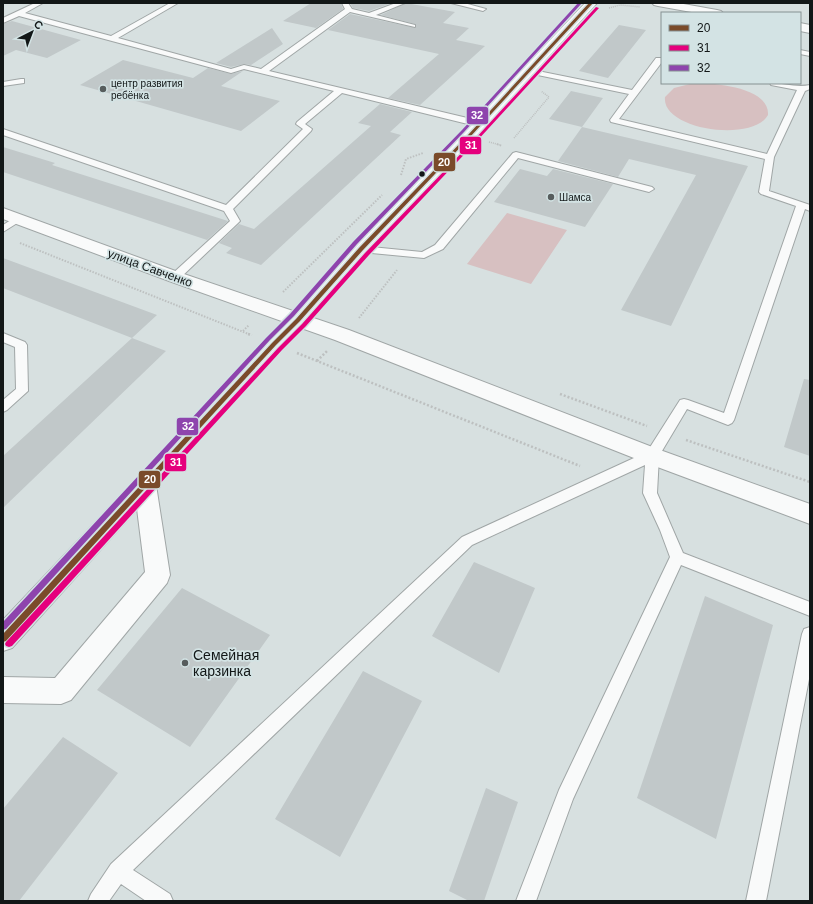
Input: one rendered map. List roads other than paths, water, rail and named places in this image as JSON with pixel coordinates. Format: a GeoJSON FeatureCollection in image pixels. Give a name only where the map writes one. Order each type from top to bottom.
{"type":"FeatureCollection","features":[{"type":"Feature","properties":{"kind":"main road"},"geometry":{"type":"LineString","coordinates":[[658,3],[711,12]]}},
{"type":"Feature","properties":{"kind":"main road"},"geometry":{"type":"LineString","coordinates":[[3,639],[274,344],[298,320],[361,249],[528,71],[599,6]]}},
{"type":"Feature","properties":{"kind":"main road","name":"улица Савченко"},"geometry":{"type":"LineString","coordinates":[[11,215],[175,278],[342,335],[652,456],[810,514]]}},
{"type":"Feature","properties":{"kind":"main road"},"geometry":{"type":"LineString","coordinates":[[3,690],[61,691],[158,575],[145,485]]}},
{"type":"Feature","properties":{"kind":"lane"},"geometry":{"type":"LineString","coordinates":[[3,21],[40,3]]}},
{"type":"Feature","properties":{"kind":"lane"},"geometry":{"type":"LineString","coordinates":[[112,39],[175,3]]}},
{"type":"Feature","properties":{"kind":"lane"},"geometry":{"type":"LineString","coordinates":[[345,3],[349,10],[413,26]]}},
{"type":"Feature","properties":{"kind":"lane"},"geometry":{"type":"LineString","coordinates":[[369,15],[402,3]]}},
{"type":"Feature","properties":{"kind":"lane"},"geometry":{"type":"LineString","coordinates":[[454,3],[483,9]]}},
{"type":"Feature","properties":{"kind":"lane"},"geometry":{"type":"LineString","coordinates":[[262,72],[349,10]]}},
{"type":"Feature","properties":{"kind":"lane"},"geometry":{"type":"LineString","coordinates":[[17,13],[231,71],[244,67],[340,90],[474,130]]}},
{"type":"Feature","properties":{"kind":"lane"},"geometry":{"type":"LineString","coordinates":[[661,60],[659,60],[614,120],[770,157]]}},
{"type":"Feature","properties":{"kind":"lane"},"geometry":{"type":"LineString","coordinates":[[528,71],[634,93]]}},
{"type":"Feature","properties":{"kind":"lane"},"geometry":{"type":"LineString","coordinates":[[3,84],[21,80]]}},
{"type":"Feature","properties":{"kind":"lane"},"geometry":{"type":"LineString","coordinates":[[780,84],[806,88],[770,157],[764,192],[805,207],[728,420],[684,403],[652,456],[650,493],[677,556],[810,609]]}},
{"type":"Feature","properties":{"kind":"lane"},"geometry":{"type":"LineString","coordinates":[[228,209],[308,129],[300,124],[340,90]]}},
{"type":"Feature","properties":{"kind":"lane"},"geometry":{"type":"LineString","coordinates":[[3,132],[228,209],[235,221],[175,278]]}},
{"type":"Feature","properties":{"kind":"lane"},"geometry":{"type":"LineString","coordinates":[[361,249],[424,255],[439,247],[516,155],[649,189]]}},
{"type":"Feature","properties":{"kind":"lane"},"geometry":{"type":"LineString","coordinates":[[3,229],[11,215]]}},
{"type":"Feature","properties":{"kind":"lane"},"geometry":{"type":"LineString","coordinates":[[3,337],[21,345],[22,391],[3,407]]}},
{"type":"Feature","properties":{"kind":"lane"},"geometry":{"type":"LineString","coordinates":[[98,901],[118,871],[467,541],[652,456]]}},
{"type":"Feature","properties":{"kind":"lane"},"geometry":{"type":"LineString","coordinates":[[526,901],[565,796],[677,556]]}},
{"type":"Feature","properties":{"kind":"lane"},"geometry":{"type":"LineString","coordinates":[[756,901],[807,666],[810,634]]}},
{"type":"Feature","properties":{"kind":"lane"},"geometry":{"type":"LineString","coordinates":[[118,871],[163,901]]}},
{"type":"Feature","properties":{"kind":"place","name":"центр развития ребёнка"},"geometry":{"type":"Point","coordinates":[103,89]}},
{"type":"Feature","properties":{"kind":"place","name":"Шамса"},"geometry":{"type":"Point","coordinates":[551,197]}},
{"type":"Feature","properties":{"kind":"place","name":"Семейная карзинка"},"geometry":{"type":"Point","coordinates":[185,663]}}]}
